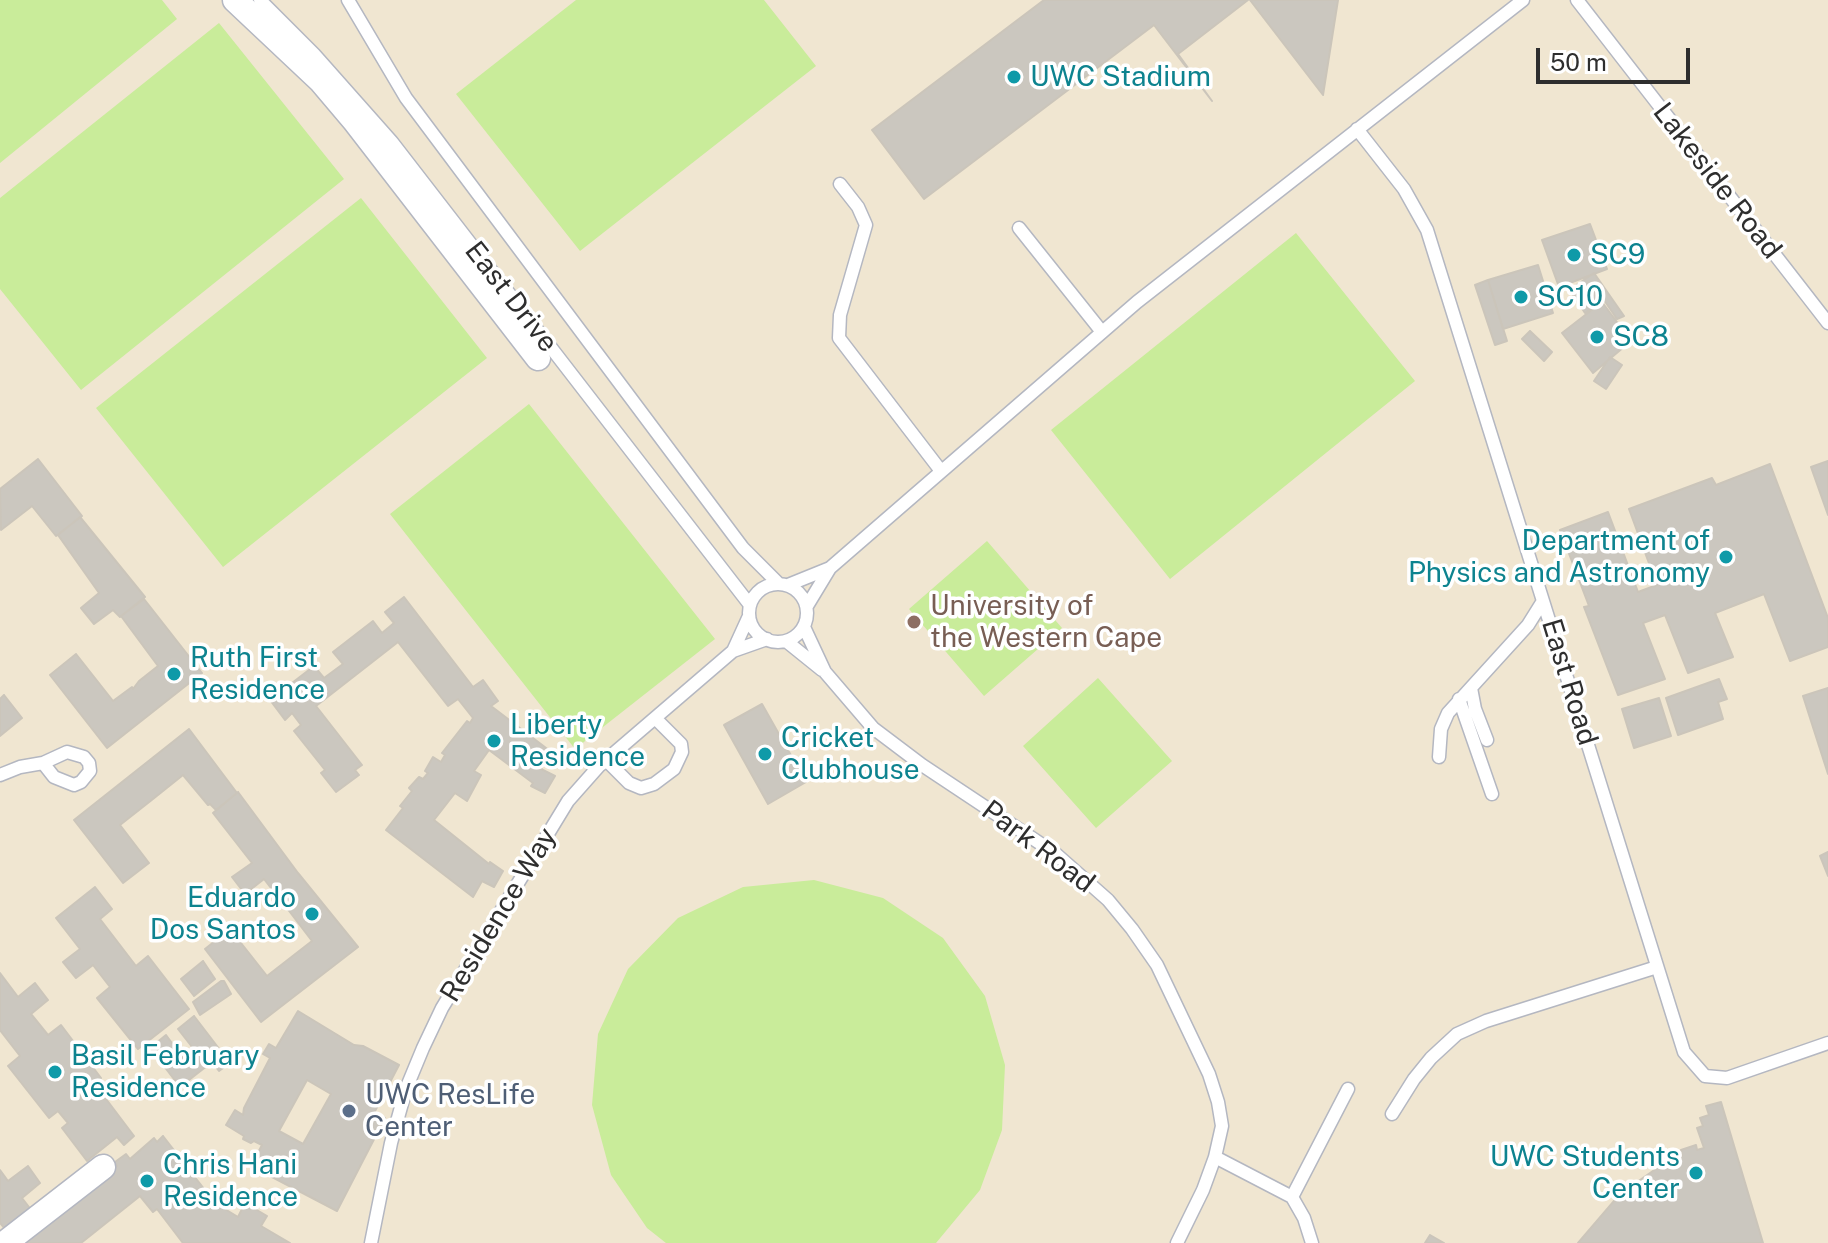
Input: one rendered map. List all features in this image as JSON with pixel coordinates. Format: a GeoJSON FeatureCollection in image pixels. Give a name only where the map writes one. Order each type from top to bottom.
{"type":"FeatureCollection","features":[{"type":"Feature","properties":{"kind":"street"},"geometry":{"type":"LineString","coordinates":[[235,0],[321,81],[538,358]]}},
{"type":"Feature","properties":{"kind":"street"},"geometry":{"type":"LineString","coordinates":[[5,1243],[103,1167]]}},
{"type":"Feature","properties":{"kind":"lane","name":"East Drive"},"geometry":{"type":"LineString","coordinates":[[260,0],[314,54],[392,142],[749,611]]}},
{"type":"Feature","properties":{"kind":"lane","name":"East Drive"},"geometry":{"type":"LineString","coordinates":[[348,0],[406,98],[743,548],[783,584]]}},
{"type":"Feature","properties":{"kind":"lane"},"geometry":{"type":"LineString","coordinates":[[830,568],[760,589],[749,611],[756,632],[767,639],[786,641],[799,633],[804,627],[807,606],[830,568],[1102,332],[1523,0]]}},
{"type":"Feature","properties":{"kind":"lane","name":"Lakeside Road"},"geometry":{"type":"LineString","coordinates":[[1577,0],[1828,323]]}},
{"type":"Feature","properties":{"kind":"lane","name":"East Road"},"geometry":{"type":"LineString","coordinates":[[1357,129],[1404,189],[1427,230],[1684,1052],[1705,1076],[1727,1078],[1828,1043]]}},
{"type":"Feature","properties":{"kind":"lane"},"geometry":{"type":"LineString","coordinates":[[840,184],[858,207],[866,225],[840,315],[839,338],[941,471]]}},
{"type":"Feature","properties":{"kind":"lane"},"geometry":{"type":"LineString","coordinates":[[1019,228],[1102,332]]}},
{"type":"Feature","properties":{"kind":"lane"},"geometry":{"type":"LineString","coordinates":[[783,584],[796,590],[807,606]]}},
{"type":"Feature","properties":{"kind":"lane"},"geometry":{"type":"LineString","coordinates":[[1439,757],[1443,721],[1459,699],[1528,625],[1543,601]]}},
{"type":"Feature","properties":{"kind":"lane","name":"Residence Way"},"geometry":{"type":"LineString","coordinates":[[733,651],[749,611]]}},
{"type":"Feature","properties":{"kind":"lane","name":"Park Road"},"geometry":{"type":"LineString","coordinates":[[804,627],[825,672]]}},
{"type":"Feature","properties":{"kind":"lane","name":"Residence Way"},"geometry":{"type":"LineString","coordinates":[[371,1243],[391,1143],[406,1089],[442,1008],[568,801],[606,760],[733,651],[767,639]]}},
{"type":"Feature","properties":{"kind":"lane","name":"Park Road"},"geometry":{"type":"LineString","coordinates":[[786,641],[825,672],[873,728],[922,765],[1056,854],[1108,900],[1157,965],[1209,1074],[1222,1126],[1203,1190],[1177,1243]]}},
{"type":"Feature","properties":{"kind":"lane"},"geometry":{"type":"LineString","coordinates":[[1471,688],[1487,740]]}},
{"type":"Feature","properties":{"kind":"lane"},"geometry":{"type":"LineString","coordinates":[[1459,699],[1492,794]]}},
{"type":"Feature","properties":{"kind":"lane"},"geometry":{"type":"LineString","coordinates":[[606,760],[629,783],[641,788],[654,784],[674,769],[682,752],[681,744],[655,718]]}},
{"type":"Feature","properties":{"kind":"lane"},"geometry":{"type":"LineString","coordinates":[[0,775],[43,763]]}},
{"type":"Feature","properties":{"kind":"lane"},"geometry":{"type":"LineString","coordinates":[[1392,1114],[1431,1058],[1457,1034],[1486,1021],[1657,967]]}},
{"type":"Feature","properties":{"kind":"lane"},"geometry":{"type":"LineString","coordinates":[[1292,1197],[1348,1089]]}},
{"type":"Feature","properties":{"kind":"lane"},"geometry":{"type":"LineString","coordinates":[[1215,1157],[1292,1197],[1304,1218],[1312,1243]]}},
{"type":"Feature","properties":{"kind":"shaded area","name":"University of the Western Cape"},"geometry":{"type":"Polygon","coordinates":[[[0,0],[1828,0],[1828,1243],[0,1243],[0,0]]]}},
{"type":"Feature","properties":{"kind":"green space"},"geometry":{"type":"Polygon","coordinates":[[[0,0],[162,0],[177,19],[0,163],[0,0]]]}},
{"type":"Feature","properties":{"kind":"green space"},"geometry":{"type":"Polygon","coordinates":[[[576,0],[764,0],[816,66],[580,251],[456,94],[576,0]]]}},
{"type":"Feature","properties":{"kind":"green space"},"geometry":{"type":"Polygon","coordinates":[[[219,23],[344,179],[81,390],[0,289],[0,198],[219,23]]]}},
{"type":"Feature","properties":{"kind":"green space"},"geometry":{"type":"Polygon","coordinates":[[[361,198],[487,358],[223,567],[96,408],[361,198]]]}},
{"type":"Feature","properties":{"kind":"green space"},"geometry":{"type":"Polygon","coordinates":[[[1296,233],[1415,381],[1170,579],[1051,430],[1296,233]]]}},
{"type":"Feature","properties":{"kind":"green space"},"geometry":{"type":"Polygon","coordinates":[[[529,404],[715,639],[575,749],[390,514],[529,404]]]}},
{"type":"Feature","properties":{"kind":"green space"},"geometry":{"type":"Polygon","coordinates":[[[987,541],[1062,628],[984,696],[909,609],[987,541]]]}},
{"type":"Feature","properties":{"kind":"green space"},"geometry":{"type":"Polygon","coordinates":[[[1098,678],[1172,761],[1096,828],[1023,746],[1098,678]]]}},
{"type":"Feature","properties":{"kind":"green space"},"geometry":{"type":"Polygon","coordinates":[[[814,880],[883,898],[943,938],[985,996],[1005,1065],[1002,1130],[980,1190],[936,1243],[666,1243],[647,1228],[611,1175],[592,1105],[598,1034],[628,969],[678,918],[743,887],[814,880]]]}},
{"type":"Feature","properties":{"kind":"building","name":"UWC Stadium"},"geometry":{"type":"Polygon","coordinates":[[[1044,0],[1248,0],[1178,54],[1212,101],[1154,25],[924,199],[872,130],[1044,0]]]}},
{"type":"Feature","properties":{"kind":"building","name":"UWC Stadium"},"geometry":{"type":"Polygon","coordinates":[[[1250,0],[1338,0],[1323,95],[1250,0]]]}},
{"type":"Feature","properties":{"kind":"building","name":"SC9"},"geometry":{"type":"Polygon","coordinates":[[[1590,224],[1607,269],[1559,287],[1542,240],[1590,224]]]}},
{"type":"Feature","properties":{"kind":"building","name":"SC10"},"geometry":{"type":"Polygon","coordinates":[[[1538,265],[1553,313],[1503,329],[1488,280],[1538,265]]]}},
{"type":"Feature","properties":{"kind":"building"},"geometry":{"type":"Polygon","coordinates":[[[1594,273],[1624,316],[1617,319],[1604,300],[1585,313],[1573,295],[1580,292],[1575,286],[1594,273]]]}},
{"type":"Feature","properties":{"kind":"building"},"geometry":{"type":"Polygon","coordinates":[[[1488,280],[1507,341],[1495,345],[1475,285],[1488,280]]]}},
{"type":"Feature","properties":{"kind":"building","name":"SC8"},"geometry":{"type":"Polygon","coordinates":[[[1602,302],[1631,341],[1593,373],[1562,333],[1602,302]]]}},
{"type":"Feature","properties":{"kind":"building"},"geometry":{"type":"Polygon","coordinates":[[[1530,331],[1552,352],[1544,361],[1522,339],[1530,331]]]}},
{"type":"Feature","properties":{"kind":"building"},"geometry":{"type":"Polygon","coordinates":[[[1610,357],[1622,365],[1606,389],[1594,381],[1610,357]]]}},
{"type":"Feature","properties":{"kind":"building"},"geometry":{"type":"Polygon","coordinates":[[[38,459],[82,516],[56,536],[32,506],[1,530],[0,489],[38,459]]]}},
{"type":"Feature","properties":{"kind":"building"},"geometry":{"type":"Polygon","coordinates":[[[1828,461],[1828,515],[1811,467],[1828,461]]]}},
{"type":"Feature","properties":{"kind":"building","name":"Department of Physics and Astronomy"},"geometry":{"type":"Polygon","coordinates":[[[1770,464],[1828,618],[1828,647],[1790,661],[1764,594],[1715,613],[1733,657],[1688,673],[1665,615],[1643,623],[1665,679],[1618,695],[1584,607],[1589,606],[1560,530],[1608,512],[1638,592],[1657,585],[1629,509],[1712,478],[1716,485],[1770,464]]]}},
{"type":"Feature","properties":{"kind":"building","name":"Ruth First Residence"},"geometry":{"type":"Polygon","coordinates":[[[80,517],[145,597],[120,617],[113,610],[94,624],[81,608],[99,593],[58,535],[80,517]]]}},
{"type":"Feature","properties":{"kind":"building","name":"Liberty Residence"},"geometry":{"type":"Polygon","coordinates":[[[404,597],[473,687],[483,680],[498,701],[491,706],[550,751],[541,769],[555,776],[545,793],[531,786],[533,783],[489,750],[474,771],[481,775],[467,801],[455,793],[434,820],[489,864],[503,871],[494,887],[482,881],[473,897],[386,830],[403,808],[400,806],[412,791],[409,788],[419,777],[423,779],[428,773],[425,771],[433,757],[441,762],[445,755],[442,753],[467,721],[470,723],[473,718],[458,699],[448,706],[398,642],[316,706],[362,765],[355,770],[359,775],[336,792],[321,773],[325,770],[294,731],[301,725],[292,713],[285,720],[270,700],[314,666],[324,678],[343,664],[333,652],[373,621],[382,633],[394,623],[385,612],[404,597]]]}},
{"type":"Feature","properties":{"kind":"building","name":"Ruth First Residence"},"geometry":{"type":"Polygon","coordinates":[[[144,599],[202,673],[107,748],[50,675],[76,654],[113,701],[133,689],[158,666],[121,616],[144,599]]]}},
{"type":"Feature","properties":{"kind":"building"},"geometry":{"type":"Polygon","coordinates":[[[1719,679],[1727,699],[1718,702],[1723,719],[1678,735],[1666,698],[1719,679]]]}},
{"type":"Feature","properties":{"kind":"building"},"geometry":{"type":"Polygon","coordinates":[[[1828,688],[1828,774],[1803,696],[1828,688]]]}},
{"type":"Feature","properties":{"kind":"building"},"geometry":{"type":"Polygon","coordinates":[[[4,695],[22,718],[0,736],[0,699],[4,695]]]}},
{"type":"Feature","properties":{"kind":"building"},"geometry":{"type":"Polygon","coordinates":[[[1659,698],[1671,736],[1634,748],[1622,709],[1659,698]]]}},
{"type":"Feature","properties":{"kind":"building","name":"Cricket Clubhouse"},"geometry":{"type":"Polygon","coordinates":[[[762,704],[806,782],[768,804],[724,725],[762,704]]]}},
{"type":"Feature","properties":{"kind":"building","name":"Eduardo Dos Santos"},"geometry":{"type":"Polygon","coordinates":[[[189,729],[237,793],[216,810],[183,775],[120,825],[149,863],[123,883],[74,820],[189,729]]]}},
{"type":"Feature","properties":{"kind":"building","name":"Eduardo Dos Santos"},"geometry":{"type":"Polygon","coordinates":[[[238,792],[358,947],[261,1022],[205,949],[230,929],[267,976],[312,941],[280,899],[282,897],[264,879],[245,894],[232,877],[252,863],[213,813],[238,792]]]}},
{"type":"Feature","properties":{"kind":"building"},"geometry":{"type":"Polygon","coordinates":[[[1828,852],[1828,876],[1820,856],[1828,852]]]}},
{"type":"Feature","properties":{"kind":"building","name":"Eduardo Dos Santos"},"geometry":{"type":"Polygon","coordinates":[[[95,887],[112,909],[100,919],[136,966],[148,956],[189,1009],[138,1049],[97,998],[110,987],[93,965],[76,978],[63,962],[80,949],[56,918],[95,887]]]}},
{"type":"Feature","properties":{"kind":"building","name":"Eduardo Dos Santos"},"geometry":{"type":"Polygon","coordinates":[[[203,961],[215,979],[194,996],[181,979],[203,961]]]}},
{"type":"Feature","properties":{"kind":"building","name":"Basil February Residence"},"geometry":{"type":"Polygon","coordinates":[[[0,973],[18,997],[35,983],[48,1000],[31,1014],[48,1035],[61,1025],[101,1078],[92,1085],[97,1087],[134,1136],[124,1145],[117,1137],[87,1161],[62,1128],[68,1123],[58,1111],[49,1118],[8,1066],[20,1056],[0,1030],[0,973]]]}},
{"type":"Feature","properties":{"kind":"building","name":"Eduardo Dos Santos"},"geometry":{"type":"Polygon","coordinates":[[[221,981],[231,994],[200,1015],[193,1002],[221,981]]]}},
{"type":"Feature","properties":{"kind":"building","name":"UWC ResLife Center"},"geometry":{"type":"Polygon","coordinates":[[[298,1011],[354,1045],[363,1046],[399,1065],[374,1113],[385,1118],[337,1211],[251,1166],[262,1145],[243,1139],[244,1136],[226,1125],[235,1110],[243,1115],[270,1058],[263,1054],[269,1044],[276,1048],[298,1011]],[[307,1080],[279,1131],[303,1144],[331,1094],[307,1080]]]}},
{"type":"Feature","properties":{"kind":"building","name":"Eduardo Dos Santos"},"geometry":{"type":"Polygon","coordinates":[[[194,1016],[230,1063],[219,1071],[212,1062],[180,1087],[150,1048],[166,1035],[185,1061],[196,1052],[178,1029],[194,1016]]]}},
{"type":"Feature","properties":{"kind":"building","name":"UWC Students Center"},"geometry":{"type":"Polygon","coordinates":[[[1721,1102],[1763,1243],[1578,1243],[1620,1194],[1660,1166],[1682,1156],[1681,1150],[1696,1145],[1697,1150],[1704,1148],[1697,1128],[1703,1126],[1700,1118],[1709,1115],[1706,1106],[1721,1102]]]}},
{"type":"Feature","properties":{"kind":"building","name":"Chris Hani Residence"},"geometry":{"type":"Polygon","coordinates":[[[163,1136],[215,1203],[238,1217],[245,1203],[267,1216],[261,1226],[290,1243],[183,1243],[157,1209],[153,1212],[140,1196],[81,1243],[18,1243],[117,1166],[115,1162],[126,1154],[130,1159],[154,1138],[157,1142],[163,1136]]]}},
{"type":"Feature","properties":{"kind":"building","name":"Basil February Residence"},"geometry":{"type":"Polygon","coordinates":[[[28,1166],[40,1183],[22,1198],[32,1211],[6,1230],[0,1223],[0,1170],[8,1181],[28,1166]]]}},
{"type":"Feature","properties":{"kind":"building"},"geometry":{"type":"Polygon","coordinates":[[[1430,1235],[1444,1243],[1425,1243],[1430,1235]]]}},
{"type":"Feature","properties":{"kind":"place","name":"UWC Stadium"},"geometry":{"type":"Point","coordinates":[1014,77]}},
{"type":"Feature","properties":{"kind":"place","name":"SC9"},"geometry":{"type":"Point","coordinates":[1574,255]}},
{"type":"Feature","properties":{"kind":"place","name":"SC10"},"geometry":{"type":"Point","coordinates":[1521,297]}},
{"type":"Feature","properties":{"kind":"place","name":"SC8"},"geometry":{"type":"Point","coordinates":[1597,337]}},
{"type":"Feature","properties":{"kind":"place","name":"Department of Physics and Astronomy"},"geometry":{"type":"Point","coordinates":[1726,557]}},
{"type":"Feature","properties":{"kind":"place","name":"University of the Western Cape"},"geometry":{"type":"Point","coordinates":[914,622]}},
{"type":"Feature","properties":{"kind":"place","name":"Ruth First Residence"},"geometry":{"type":"Point","coordinates":[174,674]}},
{"type":"Feature","properties":{"kind":"place","name":"Liberty Residence"},"geometry":{"type":"Point","coordinates":[494,741]}},
{"type":"Feature","properties":{"kind":"place","name":"Cricket Clubhouse"},"geometry":{"type":"Point","coordinates":[765,754]}},
{"type":"Feature","properties":{"kind":"place","name":"Eduardo Dos Santos"},"geometry":{"type":"Point","coordinates":[312,914]}},
{"type":"Feature","properties":{"kind":"place","name":"Basil February Residence"},"geometry":{"type":"Point","coordinates":[55,1072]}},
{"type":"Feature","properties":{"kind":"place","name":"UWC ResLife Center"},"geometry":{"type":"Point","coordinates":[349,1111]}},
{"type":"Feature","properties":{"kind":"place","name":"UWC Students Center"},"geometry":{"type":"Point","coordinates":[1696,1173]}},
{"type":"Feature","properties":{"kind":"place","name":"Chris Hani Residence"},"geometry":{"type":"Point","coordinates":[147,1181]}}]}
